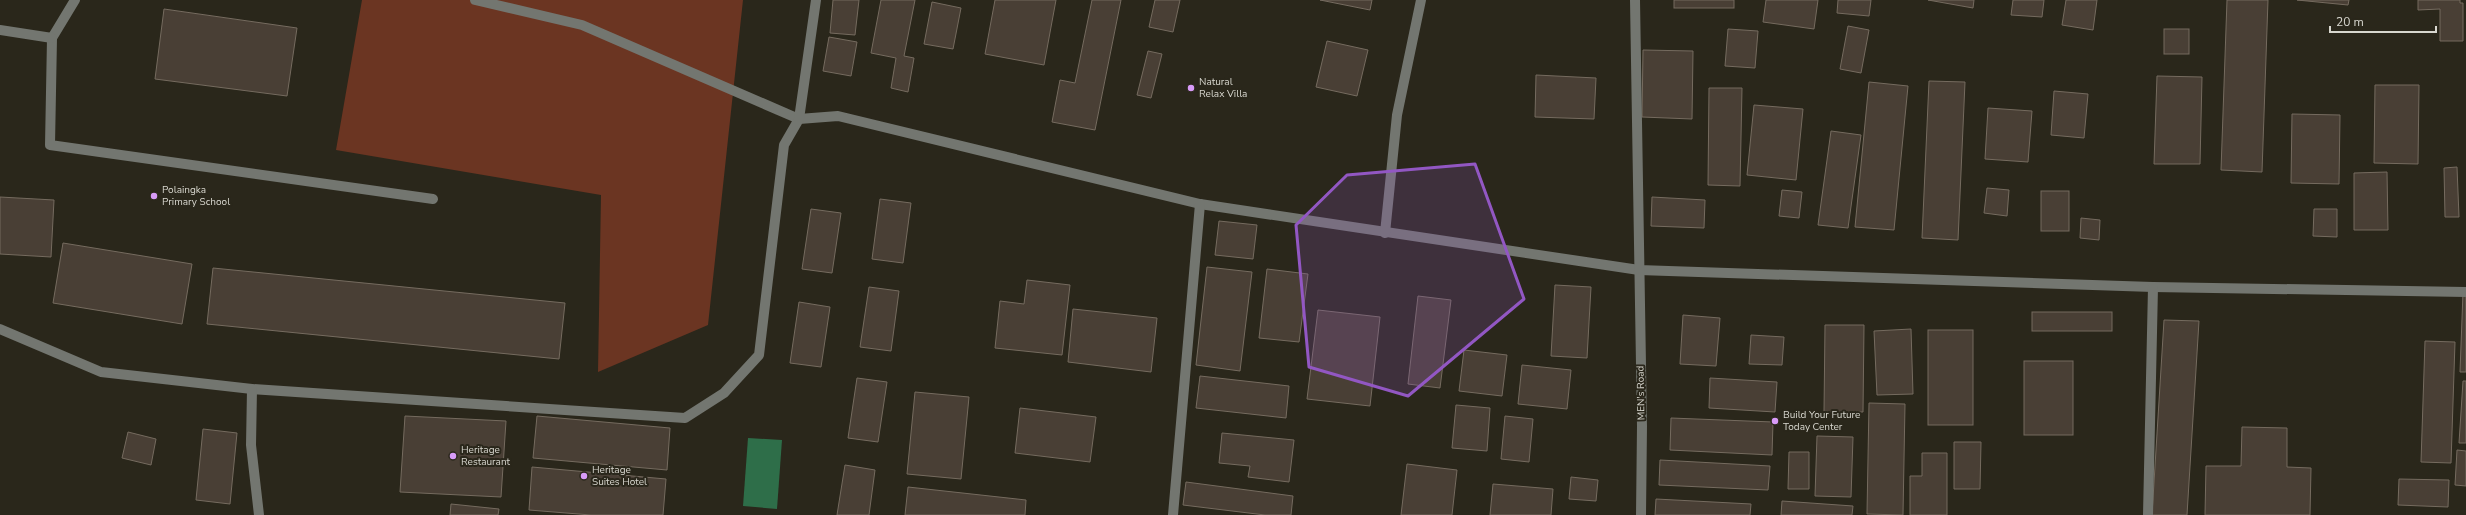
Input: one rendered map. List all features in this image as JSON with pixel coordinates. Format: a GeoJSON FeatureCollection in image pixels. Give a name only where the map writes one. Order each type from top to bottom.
{"type":"FeatureCollection","features":[{"type":"Feature","properties":{"kind":"street"},"geometry":{"type":"LineString","coordinates":[[75,0],[52,38],[50,145],[433,198]]}},
{"type":"Feature","properties":{"kind":"street"},"geometry":{"type":"LineString","coordinates":[[475,0],[582,25],[799,119],[838,116],[1200,204],[1385,233],[1639,270],[2153,287],[2466,292]]}},
{"type":"Feature","properties":{"kind":"street"},"geometry":{"type":"LineString","coordinates":[[0,329],[100,372],[252,389],[685,418],[724,394],[759,355],[784,145],[799,119],[816,0]]}},
{"type":"Feature","properties":{"kind":"street"},"geometry":{"type":"LineString","coordinates":[[1385,233],[1397,115],[1421,0]]}},
{"type":"Feature","properties":{"kind":"street","name":"MEN's Road"},"geometry":{"type":"LineString","coordinates":[[1635,0],[1641,515]]}},
{"type":"Feature","properties":{"kind":"street"},"geometry":{"type":"LineString","coordinates":[[0,30],[52,38]]}},
{"type":"Feature","properties":{"kind":"street"},"geometry":{"type":"LineString","coordinates":[[1173,515],[1200,204]]}},
{"type":"Feature","properties":{"kind":"street"},"geometry":{"type":"LineString","coordinates":[[2148,515],[2153,287]]}},
{"type":"Feature","properties":{"kind":"street"},"geometry":{"type":"LineString","coordinates":[[252,389],[251,445],[259,515]]}},
{"type":"Feature","properties":{"kind":"highlighted area"},"geometry":{"type":"Polygon","coordinates":[[[1475,164],[1524,299],[1408,396],[1309,367],[1296,225],[1347,175],[1475,164]]]}},
{"type":"Feature","properties":{"kind":"shaded area"},"geometry":{"type":"Polygon","coordinates":[[[362,0],[743,0],[708,325],[598,372],[601,195],[336,150],[362,0]]]}},
{"type":"Feature","properties":{"kind":"shaded area"},"geometry":{"type":"Polygon","coordinates":[[[748,438],[782,440],[777,509],[743,506],[748,438]]]}},
{"type":"Feature","properties":{"kind":"building"},"geometry":{"type":"Polygon","coordinates":[[[833,0],[859,0],[855,35],[830,33],[833,0]]]}},
{"type":"Feature","properties":{"kind":"building"},"geometry":{"type":"Polygon","coordinates":[[[881,0],[915,0],[904,56],[914,58],[908,92],[891,88],[896,58],[871,53],[881,0]]]}},
{"type":"Feature","properties":{"kind":"building"},"geometry":{"type":"Polygon","coordinates":[[[995,0],[1056,0],[1044,65],[985,54],[995,0]]]}},
{"type":"Feature","properties":{"kind":"building"},"geometry":{"type":"Polygon","coordinates":[[[1092,0],[1121,0],[1095,130],[1052,122],[1060,80],[1075,83],[1092,0]]]}},
{"type":"Feature","properties":{"kind":"building"},"geometry":{"type":"Polygon","coordinates":[[[1155,0],[1180,0],[1173,32],[1149,27],[1155,0]]]}},
{"type":"Feature","properties":{"kind":"building"},"geometry":{"type":"Polygon","coordinates":[[[1320,0],[1372,0],[1370,10],[1320,0]]]}},
{"type":"Feature","properties":{"kind":"building"},"geometry":{"type":"Polygon","coordinates":[[[1674,0],[1734,0],[1734,8],[1674,8],[1674,0]]]}},
{"type":"Feature","properties":{"kind":"building"},"geometry":{"type":"Polygon","coordinates":[[[1766,0],[1818,0],[1814,29],[1763,22],[1766,0]]]}},
{"type":"Feature","properties":{"kind":"building"},"geometry":{"type":"Polygon","coordinates":[[[1838,0],[1871,0],[1869,16],[1837,13],[1838,0]]]}},
{"type":"Feature","properties":{"kind":"building"},"geometry":{"type":"Polygon","coordinates":[[[1928,0],[1974,0],[1973,8],[1928,0]]]}},
{"type":"Feature","properties":{"kind":"building"},"geometry":{"type":"Polygon","coordinates":[[[2013,0],[2044,0],[2042,17],[2011,15],[2013,0]]]}},
{"type":"Feature","properties":{"kind":"building"},"geometry":{"type":"Polygon","coordinates":[[[2066,0],[2097,0],[2093,30],[2062,25],[2066,0]]]}},
{"type":"Feature","properties":{"kind":"building"},"geometry":{"type":"Polygon","coordinates":[[[2227,0],[2268,0],[2262,172],[2221,170],[2227,0]]]}},
{"type":"Feature","properties":{"kind":"building"},"geometry":{"type":"Polygon","coordinates":[[[2297,0],[2349,0],[2348,5],[2297,0]]]}},
{"type":"Feature","properties":{"kind":"building"},"geometry":{"type":"Polygon","coordinates":[[[2418,0],[2460,0],[2460,3],[2463,3],[2463,41],[2440,41],[2440,9],[2418,10],[2418,0]]]}},
{"type":"Feature","properties":{"kind":"building"},"geometry":{"type":"Polygon","coordinates":[[[932,2],[961,8],[953,49],[924,44],[932,2]]]}},
{"type":"Feature","properties":{"kind":"building"},"geometry":{"type":"Polygon","coordinates":[[[164,9],[297,28],[287,96],[155,79],[164,9]]]}},
{"type":"Feature","properties":{"kind":"building"},"geometry":{"type":"Polygon","coordinates":[[[1848,26],[1869,30],[1861,73],[1840,69],[1848,26]]]}},
{"type":"Feature","properties":{"kind":"building"},"geometry":{"type":"Polygon","coordinates":[[[1728,29],[1758,31],[1755,68],[1725,66],[1728,29]]]}},
{"type":"Feature","properties":{"kind":"building"},"geometry":{"type":"Polygon","coordinates":[[[2164,29],[2189,29],[2189,54],[2164,54],[2164,29]]]}},
{"type":"Feature","properties":{"kind":"building"},"geometry":{"type":"Polygon","coordinates":[[[829,37],[857,42],[851,76],[823,71],[829,37]]]}},
{"type":"Feature","properties":{"kind":"building"},"geometry":{"type":"Polygon","coordinates":[[[1327,41],[1368,50],[1357,96],[1316,87],[1327,41]]]}},
{"type":"Feature","properties":{"kind":"building"},"geometry":{"type":"Polygon","coordinates":[[[1643,50],[1693,51],[1692,119],[1642,117],[1643,50]]]}},
{"type":"Feature","properties":{"kind":"building"},"geometry":{"type":"Polygon","coordinates":[[[1148,51],[1162,54],[1151,98],[1137,95],[1148,51]]]}},
{"type":"Feature","properties":{"kind":"building"},"geometry":{"type":"Polygon","coordinates":[[[1536,75],[1596,78],[1594,119],[1535,117],[1536,75]]]}},
{"type":"Feature","properties":{"kind":"building"},"geometry":{"type":"Polygon","coordinates":[[[2157,76],[2202,77],[2200,164],[2154,164],[2157,76]]]}},
{"type":"Feature","properties":{"kind":"building"},"geometry":{"type":"Polygon","coordinates":[[[1929,81],[1965,82],[1958,240],[1922,238],[1929,81]]]}},
{"type":"Feature","properties":{"kind":"building"},"geometry":{"type":"Polygon","coordinates":[[[1869,82],[1908,86],[1894,230],[1855,227],[1869,82]]]}},
{"type":"Feature","properties":{"kind":"building"},"geometry":{"type":"Polygon","coordinates":[[[2375,85],[2419,85],[2418,164],[2374,163],[2375,85]]]}},
{"type":"Feature","properties":{"kind":"building"},"geometry":{"type":"Polygon","coordinates":[[[1709,88],[1742,88],[1740,186],[1708,185],[1709,88]]]}},
{"type":"Feature","properties":{"kind":"building"},"geometry":{"type":"Polygon","coordinates":[[[2054,91],[2088,94],[2084,138],[2051,135],[2054,91]]]}},
{"type":"Feature","properties":{"kind":"building"},"geometry":{"type":"Polygon","coordinates":[[[1754,105],[1803,109],[1796,180],[1747,175],[1754,105]]]}},
{"type":"Feature","properties":{"kind":"building"},"geometry":{"type":"Polygon","coordinates":[[[1988,108],[2032,111],[2028,162],[1985,159],[1988,108]]]}},
{"type":"Feature","properties":{"kind":"building"},"geometry":{"type":"Polygon","coordinates":[[[2292,114],[2340,115],[2339,184],[2291,183],[2292,114]]]}},
{"type":"Feature","properties":{"kind":"building"},"geometry":{"type":"Polygon","coordinates":[[[1831,131],[1861,135],[1848,228],[1818,225],[1831,131]]]}},
{"type":"Feature","properties":{"kind":"building"},"geometry":{"type":"Polygon","coordinates":[[[2457,167],[2459,217],[2445,217],[2444,168],[2457,167]]]}},
{"type":"Feature","properties":{"kind":"building"},"geometry":{"type":"Polygon","coordinates":[[[2387,172],[2388,230],[2354,230],[2354,173],[2387,172]]]}},
{"type":"Feature","properties":{"kind":"building"},"geometry":{"type":"Polygon","coordinates":[[[1987,188],[2009,190],[2007,216],[1984,213],[1987,188]]]}},
{"type":"Feature","properties":{"kind":"building"},"geometry":{"type":"Polygon","coordinates":[[[1782,190],[1802,192],[1799,218],[1779,216],[1782,190]]]}},
{"type":"Feature","properties":{"kind":"building"},"geometry":{"type":"Polygon","coordinates":[[[2041,191],[2069,191],[2069,231],[2041,231],[2041,191]]]}},
{"type":"Feature","properties":{"kind":"building"},"geometry":{"type":"Polygon","coordinates":[[[0,197],[54,200],[51,257],[0,254],[0,197]]]}},
{"type":"Feature","properties":{"kind":"building"},"geometry":{"type":"Polygon","coordinates":[[[1652,197],[1705,200],[1704,228],[1651,226],[1652,197]]]}},
{"type":"Feature","properties":{"kind":"building"},"geometry":{"type":"Polygon","coordinates":[[[880,199],[911,203],[903,263],[872,259],[880,199]]]}},
{"type":"Feature","properties":{"kind":"building"},"geometry":{"type":"Polygon","coordinates":[[[811,209],[841,213],[832,273],[802,269],[811,209]]]}},
{"type":"Feature","properties":{"kind":"building"},"geometry":{"type":"Polygon","coordinates":[[[2314,209],[2337,209],[2337,237],[2313,236],[2314,209]]]}},
{"type":"Feature","properties":{"kind":"building"},"geometry":{"type":"Polygon","coordinates":[[[2081,218],[2100,220],[2099,240],[2080,238],[2081,218]]]}},
{"type":"Feature","properties":{"kind":"building"},"geometry":{"type":"Polygon","coordinates":[[[1219,221],[1257,225],[1253,259],[1215,255],[1219,221]]]}},
{"type":"Feature","properties":{"kind":"building"},"geometry":{"type":"Polygon","coordinates":[[[63,243],[192,264],[182,324],[53,303],[63,243]]]}},
{"type":"Feature","properties":{"kind":"building"},"geometry":{"type":"Polygon","coordinates":[[[1207,267],[1252,272],[1240,371],[1196,365],[1207,267]]]}},
{"type":"Feature","properties":{"kind":"building"},"geometry":{"type":"Polygon","coordinates":[[[213,268],[565,303],[559,359],[207,324],[213,268]]]}},
{"type":"Feature","properties":{"kind":"building"},"geometry":{"type":"Polygon","coordinates":[[[1267,269],[1308,274],[1299,342],[1259,338],[1267,269]]]}},
{"type":"Feature","properties":{"kind":"building"},"geometry":{"type":"Polygon","coordinates":[[[1027,280],[1070,285],[1062,355],[995,348],[1000,301],[1024,304],[1027,280]]]}},
{"type":"Feature","properties":{"kind":"building"},"geometry":{"type":"Polygon","coordinates":[[[1555,285],[1591,287],[1587,358],[1551,356],[1555,285]]]}},
{"type":"Feature","properties":{"kind":"building"},"geometry":{"type":"Polygon","coordinates":[[[869,287],[899,291],[891,351],[860,347],[869,287]]]}},
{"type":"Feature","properties":{"kind":"building"},"geometry":{"type":"Polygon","coordinates":[[[2463,292],[2466,293],[2466,372],[2460,372],[2463,292]]]}},
{"type":"Feature","properties":{"kind":"building"},"geometry":{"type":"Polygon","coordinates":[[[1418,296],[1451,300],[1440,388],[1408,384],[1418,296]]]}},
{"type":"Feature","properties":{"kind":"building"},"geometry":{"type":"Polygon","coordinates":[[[799,302],[830,307],[821,367],[790,363],[799,302]]]}},
{"type":"Feature","properties":{"kind":"building"},"geometry":{"type":"Polygon","coordinates":[[[1073,309],[1157,318],[1151,372],[1068,362],[1073,309]]]}},
{"type":"Feature","properties":{"kind":"building"},"geometry":{"type":"Polygon","coordinates":[[[1318,310],[1380,317],[1370,406],[1307,399],[1318,310]]]}},
{"type":"Feature","properties":{"kind":"building"},"geometry":{"type":"Polygon","coordinates":[[[2032,312],[2112,312],[2112,331],[2032,331],[2032,312]]]}},
{"type":"Feature","properties":{"kind":"building"},"geometry":{"type":"Polygon","coordinates":[[[1683,315],[1720,318],[1716,366],[1680,364],[1683,315]]]}},
{"type":"Feature","properties":{"kind":"building"},"geometry":{"type":"Polygon","coordinates":[[[2164,320],[2199,321],[2187,515],[2152,515],[2164,320]]]}},
{"type":"Feature","properties":{"kind":"building"},"geometry":{"type":"Polygon","coordinates":[[[1825,325],[1864,325],[1863,412],[1824,412],[1825,325]]]}},
{"type":"Feature","properties":{"kind":"building"},"geometry":{"type":"Polygon","coordinates":[[[1911,329],[1913,394],[1877,395],[1874,331],[1911,329]]]}},
{"type":"Feature","properties":{"kind":"building"},"geometry":{"type":"Polygon","coordinates":[[[1928,330],[1973,330],[1973,425],[1928,425],[1928,330]]]}},
{"type":"Feature","properties":{"kind":"building"},"geometry":{"type":"Polygon","coordinates":[[[1751,335],[1784,337],[1782,365],[1749,364],[1751,335]]]}},
{"type":"Feature","properties":{"kind":"building"},"geometry":{"type":"Polygon","coordinates":[[[2425,341],[2455,342],[2451,463],[2421,462],[2425,341]]]}},
{"type":"Feature","properties":{"kind":"building"},"geometry":{"type":"Polygon","coordinates":[[[1464,350],[1507,355],[1502,396],[1459,391],[1464,350]]]}},
{"type":"Feature","properties":{"kind":"building"},"geometry":{"type":"Polygon","coordinates":[[[2024,361],[2073,361],[2073,435],[2024,435],[2024,361]]]}},
{"type":"Feature","properties":{"kind":"building"},"geometry":{"type":"Polygon","coordinates":[[[1522,365],[1571,370],[1567,409],[1518,404],[1522,365]]]}},
{"type":"Feature","properties":{"kind":"building"},"geometry":{"type":"Polygon","coordinates":[[[1200,376],[1289,386],[1286,418],[1196,408],[1200,376]]]}},
{"type":"Feature","properties":{"kind":"building"},"geometry":{"type":"Polygon","coordinates":[[[857,378],[887,382],[878,442],[848,438],[857,378]]]}},
{"type":"Feature","properties":{"kind":"building"},"geometry":{"type":"Polygon","coordinates":[[[1710,378],[1777,382],[1775,412],[1709,408],[1710,378]]]}},
{"type":"Feature","properties":{"kind":"building"},"geometry":{"type":"Polygon","coordinates":[[[2463,381],[2466,381],[2466,443],[2459,443],[2463,381]]]}},
{"type":"Feature","properties":{"kind":"building"},"geometry":{"type":"Polygon","coordinates":[[[915,392],[969,397],[961,479],[907,474],[915,392]]]}},
{"type":"Feature","properties":{"kind":"building"},"geometry":{"type":"Polygon","coordinates":[[[1869,403],[1905,404],[1903,515],[1867,514],[1869,403]]]}},
{"type":"Feature","properties":{"kind":"building"},"geometry":{"type":"Polygon","coordinates":[[[1456,405],[1490,408],[1487,451],[1452,448],[1456,405]]]}},
{"type":"Feature","properties":{"kind":"building"},"geometry":{"type":"Polygon","coordinates":[[[1020,408],[1096,417],[1090,462],[1015,453],[1020,408]]]}},
{"type":"Feature","properties":{"kind":"building","name":"Heritage Restaurant"},"geometry":{"type":"Polygon","coordinates":[[[405,416],[506,421],[501,497],[400,492],[405,416]]]}},
{"type":"Feature","properties":{"kind":"building"},"geometry":{"type":"Polygon","coordinates":[[[537,416],[670,428],[667,470],[533,458],[537,416]]]}},
{"type":"Feature","properties":{"kind":"building"},"geometry":{"type":"Polygon","coordinates":[[[1505,416],[1533,419],[1529,462],[1501,459],[1505,416]]]}},
{"type":"Feature","properties":{"kind":"building"},"geometry":{"type":"Polygon","coordinates":[[[1671,418],[1773,422],[1772,455],[1670,450],[1671,418]]]}},
{"type":"Feature","properties":{"kind":"building"},"geometry":{"type":"Polygon","coordinates":[[[2242,427],[2287,428],[2287,467],[2311,468],[2310,515],[2205,515],[2206,466],[2241,466],[2242,427]]]}},
{"type":"Feature","properties":{"kind":"building"},"geometry":{"type":"Polygon","coordinates":[[[203,429],[237,433],[230,504],[196,500],[203,429]]]}},
{"type":"Feature","properties":{"kind":"building"},"geometry":{"type":"Polygon","coordinates":[[[128,432],[156,439],[151,465],[122,458],[128,432]]]}},
{"type":"Feature","properties":{"kind":"building"},"geometry":{"type":"Polygon","coordinates":[[[1222,433],[1294,440],[1289,482],[1248,477],[1250,466],[1219,463],[1222,433]]]}},
{"type":"Feature","properties":{"kind":"building"},"geometry":{"type":"Polygon","coordinates":[[[1817,436],[1853,437],[1851,497],[1815,496],[1817,436]]]}},
{"type":"Feature","properties":{"kind":"building"},"geometry":{"type":"Polygon","coordinates":[[[1954,442],[1981,442],[1980,489],[1954,489],[1954,442]]]}},
{"type":"Feature","properties":{"kind":"building"},"geometry":{"type":"Polygon","coordinates":[[[2457,450],[2466,451],[2466,486],[2455,485],[2457,450]]]}},
{"type":"Feature","properties":{"kind":"building"},"geometry":{"type":"Polygon","coordinates":[[[1789,452],[1809,452],[1809,489],[1788,489],[1789,452]]]}},
{"type":"Feature","properties":{"kind":"building"},"geometry":{"type":"Polygon","coordinates":[[[1922,453],[1947,453],[1947,515],[1910,515],[1910,476],[1922,476],[1922,453]]]}},
{"type":"Feature","properties":{"kind":"building"},"geometry":{"type":"Polygon","coordinates":[[[1660,460],[1770,466],[1768,490],[1659,485],[1660,460]]]}},
{"type":"Feature","properties":{"kind":"building"},"geometry":{"type":"Polygon","coordinates":[[[1407,464],[1457,470],[1452,515],[1401,515],[1407,464]]]}},
{"type":"Feature","properties":{"kind":"building"},"geometry":{"type":"Polygon","coordinates":[[[845,465],[875,470],[869,515],[837,515],[845,465]]]}},
{"type":"Feature","properties":{"kind":"building"},"geometry":{"type":"Polygon","coordinates":[[[532,467],[666,479],[663,515],[591,515],[529,510],[532,467]]]}},
{"type":"Feature","properties":{"kind":"building"},"geometry":{"type":"Polygon","coordinates":[[[1571,477],[1598,480],[1596,501],[1569,499],[1571,477]]]}},
{"type":"Feature","properties":{"kind":"building"},"geometry":{"type":"Polygon","coordinates":[[[2399,479],[2449,480],[2448,507],[2398,505],[2399,479]]]}},
{"type":"Feature","properties":{"kind":"building"},"geometry":{"type":"Polygon","coordinates":[[[1186,482],[1293,496],[1291,515],[1265,515],[1183,505],[1186,482]]]}},
{"type":"Feature","properties":{"kind":"building"},"geometry":{"type":"Polygon","coordinates":[[[1493,484],[1553,489],[1551,515],[1490,515],[1493,484]]]}},
{"type":"Feature","properties":{"kind":"building"},"geometry":{"type":"Polygon","coordinates":[[[908,487],[1026,500],[1025,515],[905,515],[908,487]]]}},
{"type":"Feature","properties":{"kind":"building"},"geometry":{"type":"Polygon","coordinates":[[[1656,499],[1751,504],[1750,515],[1655,515],[1656,499]]]}},
{"type":"Feature","properties":{"kind":"building"},"geometry":{"type":"Polygon","coordinates":[[[1782,501],[1853,506],[1852,515],[1781,515],[1782,501]]]}},
{"type":"Feature","properties":{"kind":"building"},"geometry":{"type":"Polygon","coordinates":[[[451,504],[499,509],[498,515],[450,515],[451,504]]]}},
{"type":"Feature","properties":{"kind":"place","name":"Natural Relax Villa"},"geometry":{"type":"Point","coordinates":[1191,88]}},
{"type":"Feature","properties":{"kind":"place","name":"Polaingka Primary School"},"geometry":{"type":"Point","coordinates":[154,196]}},
{"type":"Feature","properties":{"kind":"place","name":"Build Your Future Today Center"},"geometry":{"type":"Point","coordinates":[1775,421]}},
{"type":"Feature","properties":{"kind":"place","name":"Heritage Restaurant"},"geometry":{"type":"Point","coordinates":[453,456]}},
{"type":"Feature","properties":{"kind":"place","name":"Heritage Suites Hotel"},"geometry":{"type":"Point","coordinates":[584,476]}}]}
